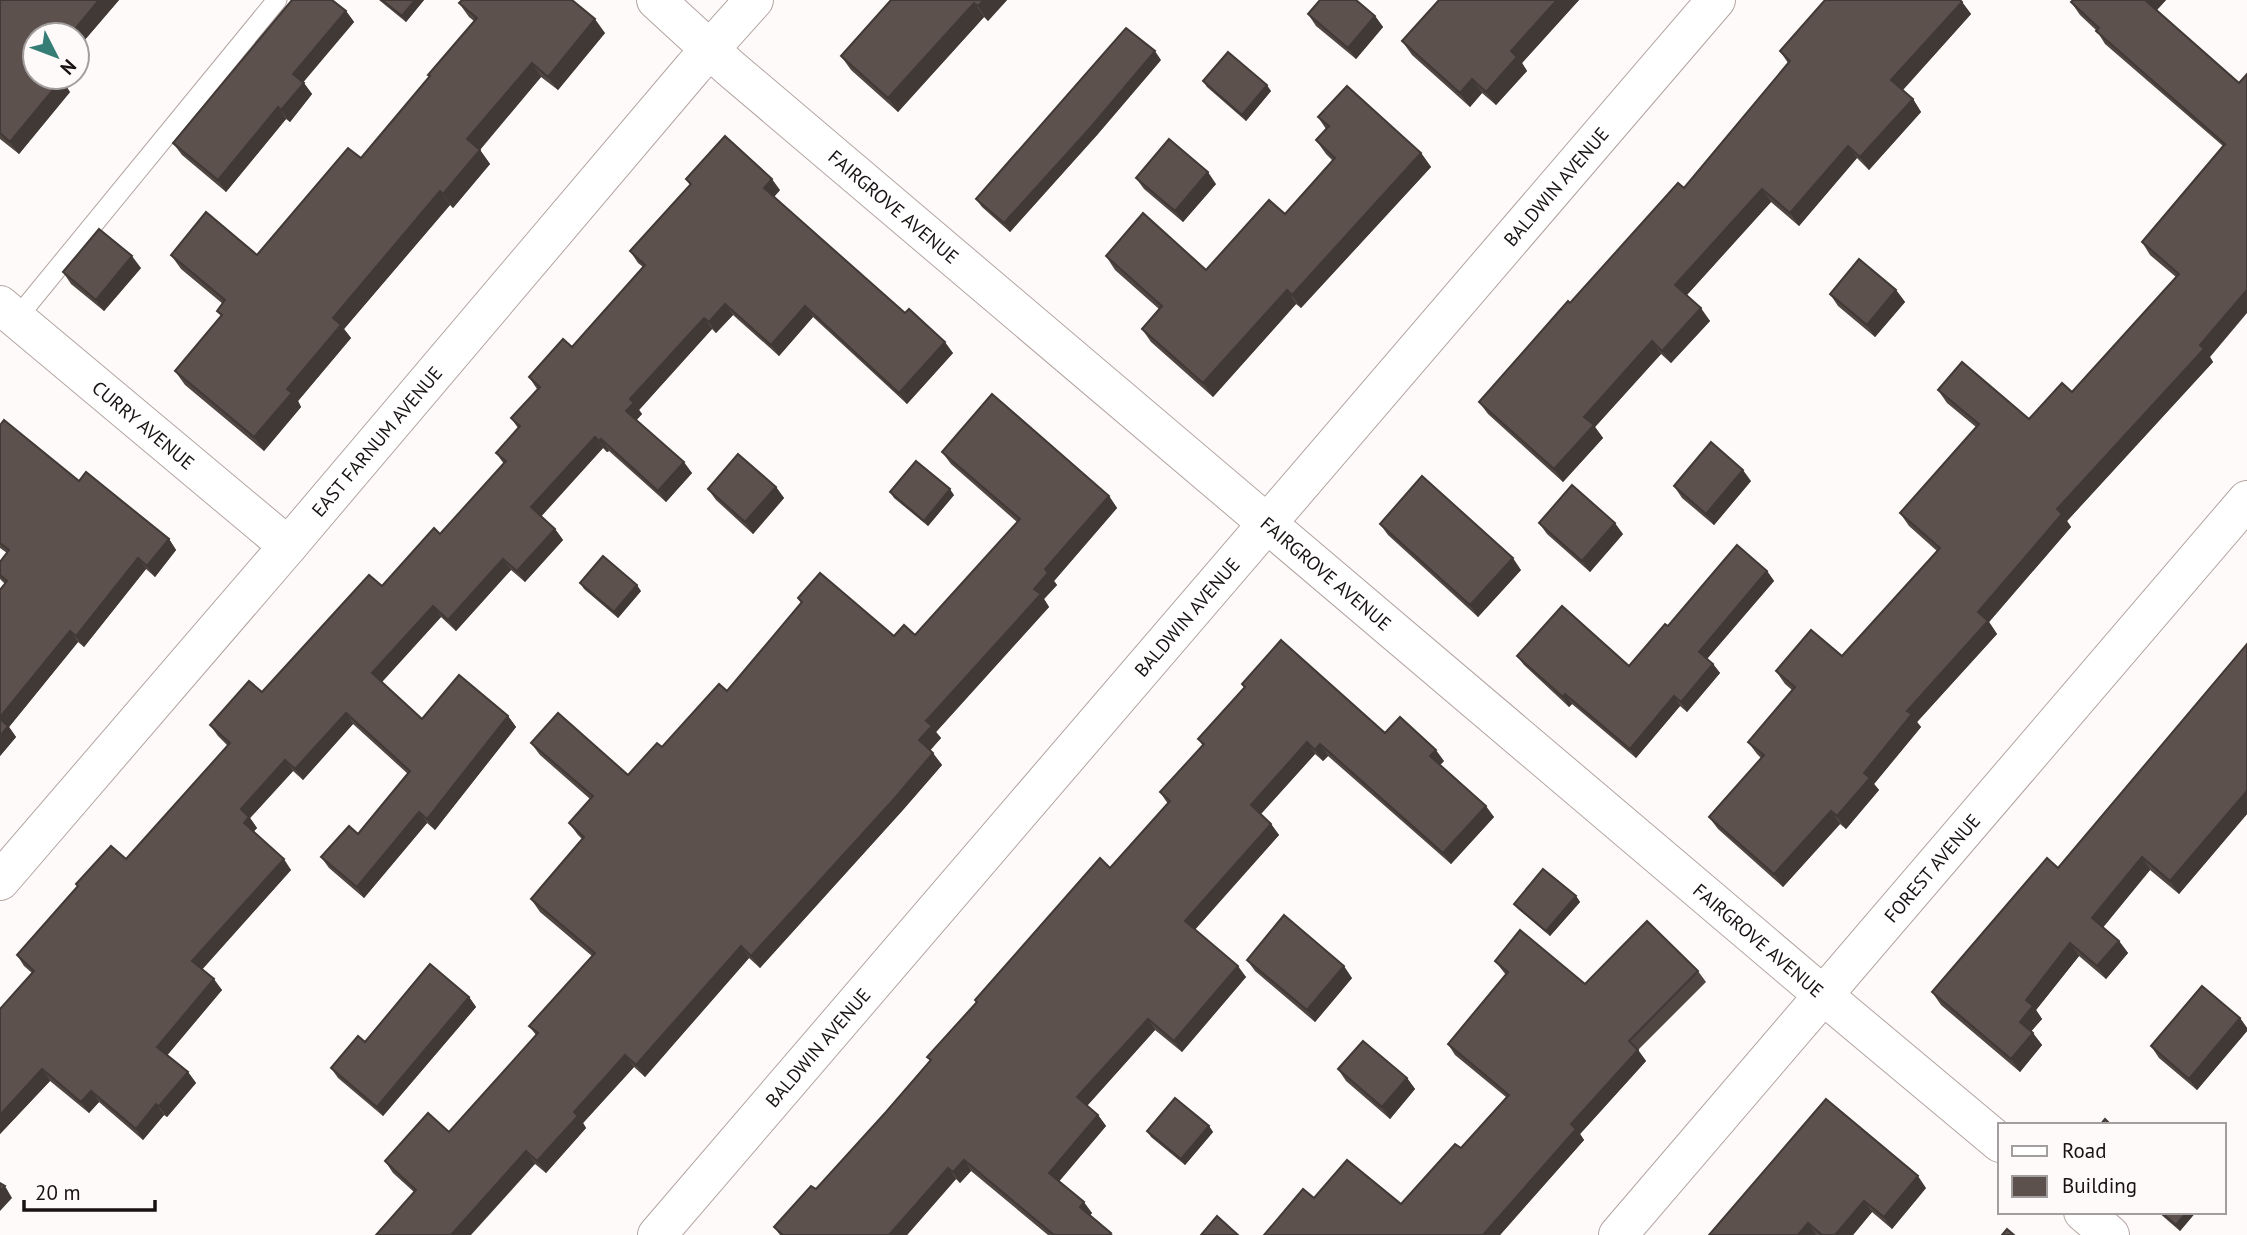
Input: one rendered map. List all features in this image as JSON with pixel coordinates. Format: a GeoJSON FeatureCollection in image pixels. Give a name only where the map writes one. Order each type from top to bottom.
{"type":"FeatureCollection","features":[{"type":"Feature","properties":{"kind":"street","name":"FAIRGROVE AVENUE"},"geometry":{"type":"LineString","coordinates":[[656,0],[710,49],[1268,524],[1998,1141]]}},
{"type":"Feature","properties":{"kind":"street","name":"EAST FARNUM AVENUE"},"geometry":{"type":"LineString","coordinates":[[0,881],[754,0]]}},
{"type":"Feature","properties":{"kind":"street","name":"BALDWIN AVENUE"},"geometry":{"type":"LineString","coordinates":[[657,1235],[1717,0]]}},
{"type":"Feature","properties":{"kind":"street","name":"CURRY AVENUE"},"geometry":{"type":"LineString","coordinates":[[8,312],[288,546]]}},
{"type":"Feature","properties":{"kind":"street","name":"FOREST AVENUE"},"geometry":{"type":"LineString","coordinates":[[1618,1235],[2247,500]]}},
{"type":"Feature","properties":{"kind":"street"},"geometry":{"type":"LineString","coordinates":[[2085,1214],[2110,1235]]}},
{"type":"Feature","properties":{"kind":"lane"},"geometry":{"type":"LineString","coordinates":[[8,312],[277,0]]}},
{"type":"Feature","properties":{"kind":"building"},"geometry":{"type":"Polygon","coordinates":[[[0,0],[99,0],[82,21],[21,21],[21,91],[52,91],[10,142],[0,133],[0,0]]]}},
{"type":"Feature","properties":{"kind":"building"},"geometry":{"type":"Polygon","coordinates":[[[292,0],[332,0],[346,11],[293,74],[304,83],[281,110],[278,107],[218,180],[173,143],[292,0]]]}},
{"type":"Feature","properties":{"kind":"building"},"geometry":{"type":"Polygon","coordinates":[[[382,0],[415,0],[402,16],[382,0]]]}},
{"type":"Feature","properties":{"kind":"building"},"geometry":{"type":"Polygon","coordinates":[[[462,0],[572,0],[595,19],[548,77],[532,63],[467,139],[480,150],[443,194],[440,191],[333,318],[341,325],[287,389],[292,393],[254,437],[175,371],[222,315],[217,311],[225,300],[171,255],[206,212],[257,255],[348,148],[361,158],[477,18],[459,3],[462,0]]]}},
{"type":"Feature","properties":{"kind":"building"},"geometry":{"type":"Polygon","coordinates":[[[891,0],[984,0],[978,6],[974,3],[888,98],[841,56],[891,0]]]}},
{"type":"Feature","properties":{"kind":"building"},"geometry":{"type":"Polygon","coordinates":[[[1320,0],[1356,0],[1375,16],[1348,48],[1308,14],[1320,0]]]}},
{"type":"Feature","properties":{"kind":"building"},"geometry":{"type":"Polygon","coordinates":[[[1439,0],[1557,0],[1511,51],[1517,57],[1486,92],[1472,79],[1460,93],[1402,41],[1439,0]]]}},
{"type":"Feature","properties":{"kind":"building"},"geometry":{"type":"Polygon","coordinates":[[[1825,0],[1962,2],[1891,80],[1913,99],[1860,157],[1848,146],[1790,213],[1762,189],[1675,285],[1701,308],[1662,351],[1652,341],[1584,417],[1594,425],[1554,469],[1479,402],[1678,183],[1684,188],[1790,61],[1780,51],[1825,0]]]}},
{"type":"Feature","properties":{"kind":"building"},"geometry":{"type":"Polygon","coordinates":[[[2145,0],[2239,83],[2247,74],[2247,290],[2200,345],[2204,349],[2057,509],[2062,514],[1978,612],[1988,621],[1907,711],[1912,714],[1864,773],[1870,778],[1837,816],[1831,811],[1774,874],[1709,817],[1764,755],[1748,742],[1795,687],[1776,671],[1811,630],[1842,656],[1940,548],[1900,513],[1979,424],[1938,390],[1962,362],[2029,419],[2062,383],[2072,392],[2179,274],[2142,242],[2225,144],[2096,31],[2099,28],[2071,2],[2145,0]]]}},
{"type":"Feature","properties":{"kind":"building"},"geometry":{"type":"Polygon","coordinates":[[[1126,28],[1155,51],[1004,223],[976,199],[1126,28]]]}},
{"type":"Feature","properties":{"kind":"building"},"geometry":{"type":"Polygon","coordinates":[[[1228,52],[1267,85],[1242,115],[1203,81],[1228,52]]]}},
{"type":"Feature","properties":{"kind":"building"},"geometry":{"type":"Polygon","coordinates":[[[1347,86],[1421,153],[1292,295],[1287,290],[1203,383],[1142,329],[1162,306],[1106,256],[1143,213],[1206,270],[1269,200],[1285,214],[1335,158],[1316,140],[1329,126],[1318,117],[1347,86]]]}},
{"type":"Feature","properties":{"kind":"building"},"geometry":{"type":"Polygon","coordinates":[[[725,136],[772,179],[764,188],[905,313],[909,309],[945,342],[899,393],[805,306],[771,345],[725,304],[709,322],[704,318],[630,399],[634,403],[626,411],[684,462],[658,491],[601,439],[599,441],[595,437],[531,507],[555,529],[517,571],[503,559],[448,620],[433,606],[372,673],[422,719],[459,675],[508,716],[427,819],[419,812],[357,887],[321,857],[349,826],[358,834],[410,771],[346,713],[295,769],[285,760],[241,809],[249,817],[244,823],[284,859],[192,961],[214,979],[157,1047],[188,1072],[159,1106],[156,1104],[136,1129],[91,1091],[81,1102],[42,1069],[0,1115],[0,1009],[34,971],[17,955],[111,846],[126,859],[230,743],[210,725],[249,681],[262,692],[369,575],[382,586],[434,528],[440,534],[506,461],[496,453],[520,426],[511,418],[540,387],[529,377],[563,339],[572,347],[645,265],[630,251],[691,184],[686,179],[725,136]]]}},
{"type":"Feature","properties":{"kind":"building"},"geometry":{"type":"Polygon","coordinates":[[[1169,139],[1208,172],[1175,211],[1136,178],[1169,139]]]}},
{"type":"Feature","properties":{"kind":"building"},"geometry":{"type":"Polygon","coordinates":[[[99,229],[132,256],[96,300],[63,272],[99,229]]]}},
{"type":"Feature","properties":{"kind":"building"},"geometry":{"type":"Polygon","coordinates":[[[1859,259],[1896,290],[1867,325],[1830,294],[1859,259]]]}},
{"type":"Feature","properties":{"kind":"building"},"geometry":{"type":"Polygon","coordinates":[[[992,394],[1109,496],[1045,569],[1048,573],[1034,589],[1041,594],[926,721],[932,726],[919,740],[933,753],[751,956],[741,946],[636,1065],[625,1055],[574,1112],[578,1116],[537,1161],[526,1151],[451,1235],[376,1235],[416,1190],[385,1161],[428,1113],[449,1132],[538,1033],[529,1026],[595,953],[531,899],[584,837],[569,823],[593,796],[531,743],[558,713],[628,775],[657,743],[662,747],[719,684],[727,691],[802,602],[798,598],[820,573],[894,636],[904,625],[915,635],[1020,519],[942,452],[992,394]]]}},
{"type":"Feature","properties":{"kind":"building"},"geometry":{"type":"Polygon","coordinates":[[[4,420],[79,481],[86,472],[169,539],[147,566],[138,558],[76,636],[70,631],[0,717],[0,590],[7,581],[0,575],[0,562],[9,550],[0,543],[0,425],[4,420]]]}},
{"type":"Feature","properties":{"kind":"building"},"geometry":{"type":"Polygon","coordinates":[[[1711,442],[1743,470],[1706,514],[1674,486],[1711,442]]]}},
{"type":"Feature","properties":{"kind":"building"},"geometry":{"type":"Polygon","coordinates":[[[738,454],[776,487],[745,522],[708,489],[738,454]]]}},
{"type":"Feature","properties":{"kind":"building"},"geometry":{"type":"Polygon","coordinates":[[[916,461],[950,489],[924,521],[890,492],[916,461]]]}},
{"type":"Feature","properties":{"kind":"building"},"geometry":{"type":"Polygon","coordinates":[[[1422,476],[1513,558],[1470,605],[1380,524],[1422,476]]]}},
{"type":"Feature","properties":{"kind":"building"},"geometry":{"type":"Polygon","coordinates":[[[1572,485],[1615,523],[1582,561],[1539,523],[1572,485]]]}},
{"type":"Feature","properties":{"kind":"building"},"geometry":{"type":"Polygon","coordinates":[[[1737,545],[1767,571],[1699,652],[1713,664],[1681,702],[1674,696],[1630,749],[1565,694],[1563,697],[1517,656],[1562,606],[1629,666],[1665,624],[1668,626],[1737,545]]]}},
{"type":"Feature","properties":{"kind":"building"},"geometry":{"type":"Polygon","coordinates":[[[603,556],[637,585],[614,612],[580,583],[603,556]]]}},
{"type":"Feature","properties":{"kind":"building"},"geometry":{"type":"Polygon","coordinates":[[[1281,640],[1385,733],[1400,717],[1436,750],[1430,756],[1486,806],[1443,853],[1320,744],[1315,750],[1307,742],[1251,805],[1271,824],[1185,921],[1238,966],[1174,1041],[1148,1019],[1077,1097],[1098,1115],[1049,1173],[1084,1202],[1080,1207],[1111,1233],[1109,1235],[1054,1235],[964,1160],[953,1172],[948,1168],[889,1235],[783,1235],[774,1227],[811,1186],[816,1189],[886,1112],[931,1060],[927,1057],[977,1002],[975,1000],[1100,858],[1110,868],[1170,801],[1160,792],[1204,744],[1198,739],[1245,687],[1242,684],[1281,640]]]}},
{"type":"Feature","properties":{"kind":"building"},"geometry":{"type":"Polygon","coordinates":[[[2247,644],[2247,791],[2170,881],[2142,857],[2092,918],[2119,941],[2097,966],[2070,943],[2026,1000],[2033,1006],[2020,1022],[2033,1033],[2011,1059],[1932,992],[2047,858],[2058,868],[2247,644]]]}},
{"type":"Feature","properties":{"kind":"building"},"geometry":{"type":"Polygon","coordinates":[[[0,719],[8,726],[0,736],[0,719]]]}},
{"type":"Feature","properties":{"kind":"building"},"geometry":{"type":"Polygon","coordinates":[[[1543,869],[1576,896],[1546,931],[1514,904],[1543,869]]]}},
{"type":"Feature","properties":{"kind":"building"},"geometry":{"type":"Polygon","coordinates":[[[1284,915],[1344,966],[1307,1010],[1247,960],[1284,915]]]}},
{"type":"Feature","properties":{"kind":"building"},"geometry":{"type":"Polygon","coordinates":[[[1647,921],[1698,971],[1629,1041],[1638,1050],[1571,1124],[1576,1129],[1483,1235],[1264,1235],[1303,1189],[1314,1198],[1347,1160],[1401,1204],[1455,1144],[1461,1148],[1509,1095],[1448,1044],[1508,972],[1495,961],[1520,930],[1585,984],[1647,921]]]}},
{"type":"Feature","properties":{"kind":"building"},"geometry":{"type":"Polygon","coordinates":[[[430,964],[469,997],[377,1107],[331,1068],[358,1036],[365,1042],[430,964]]]}},
{"type":"Feature","properties":{"kind":"building"},"geometry":{"type":"Polygon","coordinates":[[[2202,986],[2240,1018],[2189,1079],[2151,1046],[2202,986]]]}},
{"type":"Feature","properties":{"kind":"building"},"geometry":{"type":"Polygon","coordinates":[[[1363,1041],[1407,1078],[1382,1107],[1338,1069],[1363,1041]]]}},
{"type":"Feature","properties":{"kind":"building"},"geometry":{"type":"Polygon","coordinates":[[[1175,1098],[1209,1126],[1181,1159],[1147,1131],[1175,1098]]]}},
{"type":"Feature","properties":{"kind":"building"},"geometry":{"type":"Polygon","coordinates":[[[1826,1099],[1918,1176],[1884,1217],[1864,1201],[1835,1235],[1822,1235],[1808,1223],[1798,1235],[1709,1235],[1826,1099]]]}},
{"type":"Feature","properties":{"kind":"building"},"geometry":{"type":"Polygon","coordinates":[[[2163,1214],[2185,1214],[2176,1225],[2163,1214]]]}},
{"type":"Feature","properties":{"kind":"building"},"geometry":{"type":"Polygon","coordinates":[[[1217,1216],[1238,1235],[1201,1235],[1217,1216]]]}},
{"type":"Feature","properties":{"kind":"building"},"geometry":{"type":"Polygon","coordinates":[[[2007,1229],[2014,1235],[2002,1235],[2007,1229]]]}}]}
